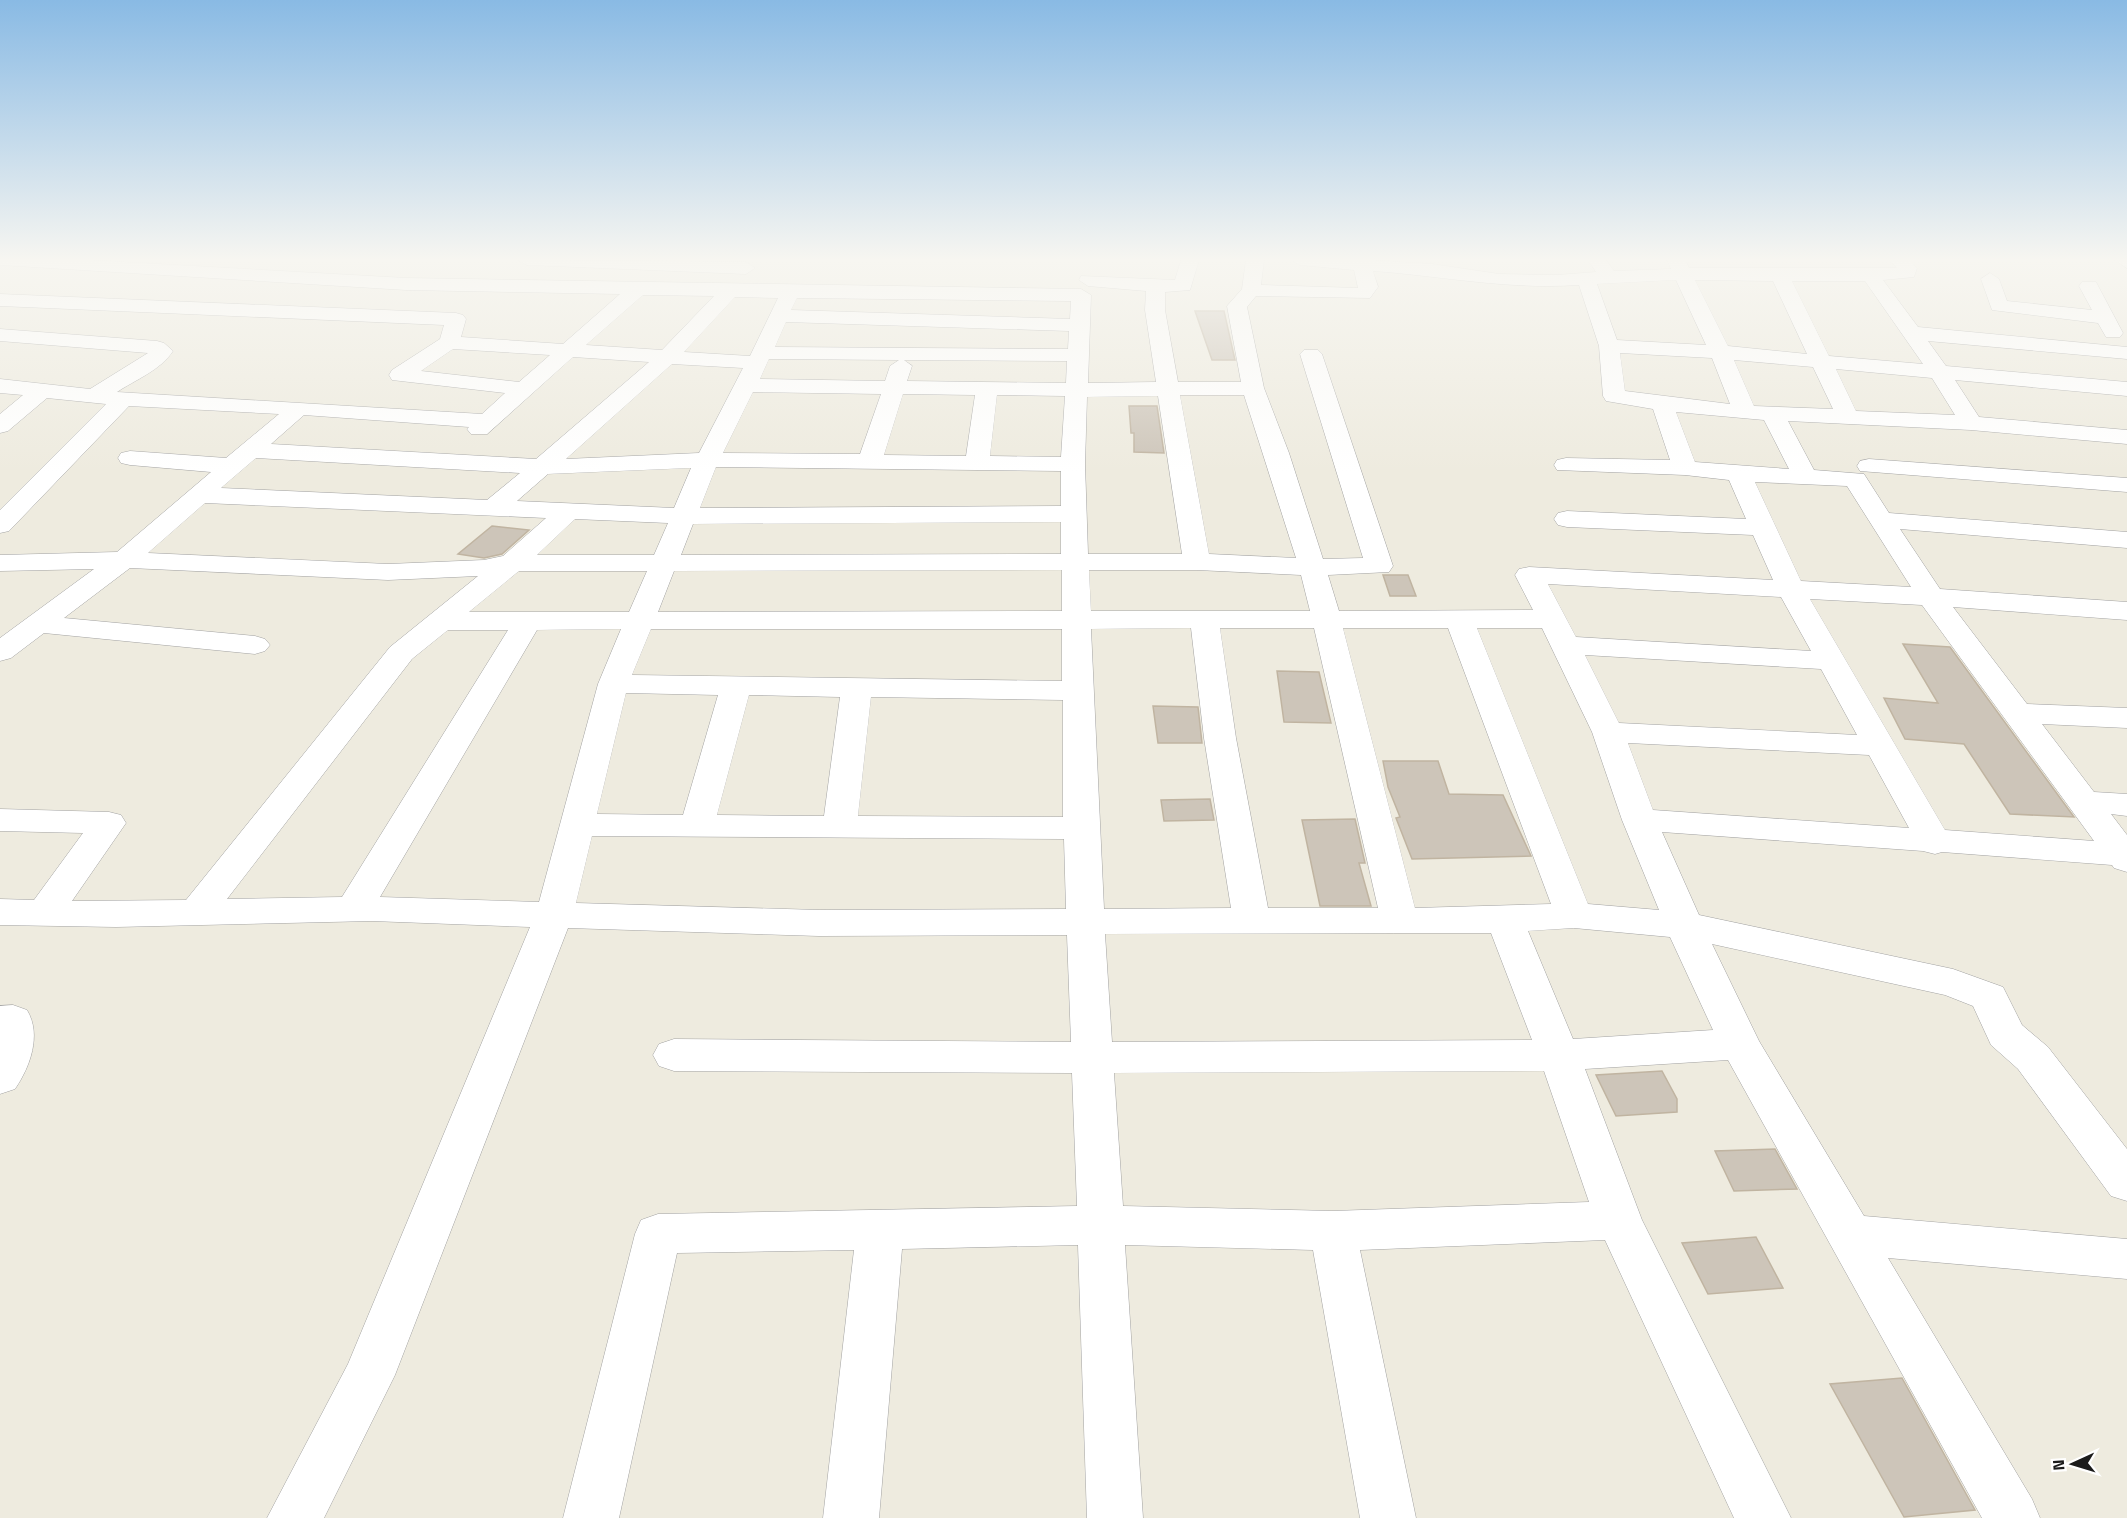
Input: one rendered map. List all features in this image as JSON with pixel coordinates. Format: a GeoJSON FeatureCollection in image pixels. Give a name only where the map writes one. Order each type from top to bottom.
{"type":"FeatureCollection","features":[{"type":"Feature","properties":{"kind":"street"},"geometry":{"type":"LineString","coordinates":[[449,342],[452,331]]}},
{"type":"Feature","properties":{"kind":"street"},"geometry":{"type":"LineString","coordinates":[[0,386],[123,399],[299,408],[483,425],[591,331]]}},
{"type":"Feature","properties":{"kind":"street"},"geometry":{"type":"LineString","coordinates":[[493,508],[667,357],[692,331]]}},
{"type":"Feature","properties":{"kind":"street"},"geometry":{"type":"LineString","coordinates":[[295,1518],[369,1375],[554,915],[613,684],[707,460],[772,331]]}},
{"type":"Feature","properties":{"kind":"street"},"geometry":{"type":"LineString","coordinates":[[870,462],[913,331]]}},
{"type":"Feature","properties":{"kind":"street"},"geometry":{"type":"LineString","coordinates":[[755,367],[906,353],[985,331]]}},
{"type":"Feature","properties":{"kind":"street"},"geometry":{"type":"LineString","coordinates":[[1082,331],[1076,390],[1073,465],[1081,828],[1115,1518]]}},
{"type":"Feature","properties":{"kind":"street"},"geometry":{"type":"LineString","coordinates":[[1159,331],[1197,562]]}},
{"type":"Feature","properties":{"kind":"street"},"geometry":{"type":"LineString","coordinates":[[1242,331],[1253,388],[1278,453],[1325,618],[1400,922]]}},
{"type":"Feature","properties":{"kind":"street"},"geometry":{"type":"LineString","coordinates":[[1606,331],[1614,396],[1662,404],[1745,412],[1971,423],[2127,437]]}},
{"type":"Feature","properties":{"kind":"street"},"geometry":{"type":"LineString","coordinates":[[1710,331],[1745,412]]}},
{"type":"Feature","properties":{"kind":"street"},"geometry":{"type":"LineString","coordinates":[[1808,331],[1848,417]]}},
{"type":"Feature","properties":{"kind":"street"},"geometry":{"type":"LineString","coordinates":[[2113,331],[2126,357]]}},
{"type":"Feature","properties":{"kind":"street"},"geometry":{"type":"LineString","coordinates":[[1911,333],[2126,357]]}},
{"type":"Feature","properties":{"kind":"street"},"geometry":{"type":"LineString","coordinates":[[1911,333],[1938,370],[1971,423]]}},
{"type":"Feature","properties":{"kind":"street"},"geometry":{"type":"LineString","coordinates":[[0,335],[157,347],[163,351],[146,365],[95,395]]}},
{"type":"Feature","properties":{"kind":"street"},"geometry":{"type":"LineString","coordinates":[[525,389],[400,375],[449,342],[667,357],[894,387],[1076,390],[1168,387],[1253,388]]}},
{"type":"Feature","properties":{"kind":"street"},"geometry":{"type":"LineString","coordinates":[[1608,346],[1822,360],[2127,389]]}},
{"type":"Feature","properties":{"kind":"street"},"geometry":{"type":"LineString","coordinates":[[0,563],[124,560],[388,572],[484,568],[512,563],[664,562],[1197,562],[1310,567],[1379,566],[1311,354]]}},
{"type":"Feature","properties":{"kind":"street"},"geometry":{"type":"LineString","coordinates":[[977,463],[987,389]]}},
{"type":"Feature","properties":{"kind":"street"},"geometry":{"type":"LineString","coordinates":[[0,426],[42,390]]}},
{"type":"Feature","properties":{"kind":"street"},"geometry":{"type":"LineString","coordinates":[[0,525],[83,443],[123,399]]}},
{"type":"Feature","properties":{"kind":"street"},"geometry":{"type":"LineString","coordinates":[[1662,404],[1685,468]]}},
{"type":"Feature","properties":{"kind":"street"},"geometry":{"type":"LineString","coordinates":[[0,652],[124,560],[299,408]]}},
{"type":"Feature","properties":{"kind":"street"},"geometry":{"type":"LineString","coordinates":[[1772,413],[1806,477]]}},
{"type":"Feature","properties":{"kind":"street"},"geometry":{"type":"LineString","coordinates":[[248,450],[542,467],[707,460],[1073,465]]}},
{"type":"Feature","properties":{"kind":"street"},"geometry":{"type":"LineString","coordinates":[[130,458],[230,466]]}},
{"type":"Feature","properties":{"kind":"street"},"geometry":{"type":"LineString","coordinates":[[1566,465],[1685,468],[1739,474],[1856,479],[1931,597],[2125,857]]}},
{"type":"Feature","properties":{"kind":"street"},"geometry":{"type":"LineString","coordinates":[[1869,466],[2127,485]]}},
{"type":"Feature","properties":{"kind":"street"},"geometry":{"type":"LineString","coordinates":[[1739,474],[1791,590],[1935,843]]}},
{"type":"Feature","properties":{"kind":"street"},"geometry":{"type":"LineString","coordinates":[[198,495],[684,516],[1074,514]]}},
{"type":"Feature","properties":{"kind":"street"},"geometry":{"type":"LineString","coordinates":[[196,913],[401,653],[512,563],[569,511]]}},
{"type":"Feature","properties":{"kind":"street"},"geometry":{"type":"LineString","coordinates":[[1567,519],[1765,528]]}},
{"type":"Feature","properties":{"kind":"street"},"geometry":{"type":"LineString","coordinates":[[1881,520],[2127,540]]}},
{"type":"Feature","properties":{"kind":"street"},"geometry":{"type":"LineString","coordinates":[[2012,1518],[1740,1044],[1684,925],[1639,820],[1608,732],[1528,575],[1931,597],[2127,611]]}},
{"type":"Feature","properties":{"kind":"street"},"geometry":{"type":"LineString","coordinates":[[1204,618],[1220,738],[1252,922]]}},
{"type":"Feature","properties":{"kind":"street"},"geometry":{"type":"LineString","coordinates":[[441,621],[1459,618],[1558,632],[1831,661]]}},
{"type":"Feature","properties":{"kind":"street"},"geometry":{"type":"LineString","coordinates":[[1459,618],[1574,915]]}},
{"type":"Feature","properties":{"kind":"street"},"geometry":{"type":"LineString","coordinates":[[353,910],[528,621]]}},
{"type":"Feature","properties":{"kind":"street"},"geometry":{"type":"LineString","coordinates":[[38,624],[255,645]]}},
{"type":"Feature","properties":{"kind":"street"},"geometry":{"type":"LineString","coordinates":[[613,684],[1078,691]]}},
{"type":"Feature","properties":{"kind":"street"},"geometry":{"type":"LineString","coordinates":[[697,825],[736,686]]}},
{"type":"Feature","properties":{"kind":"street"},"geometry":{"type":"LineString","coordinates":[[840,825],[857,687]]}},
{"type":"Feature","properties":{"kind":"street"},"geometry":{"type":"LineString","coordinates":[[2017,712],[2127,718]]}},
{"type":"Feature","properties":{"kind":"street"},"geometry":{"type":"LineString","coordinates":[[1608,732],[1878,746]]}},
{"type":"Feature","properties":{"kind":"street"},"geometry":{"type":"LineString","coordinates":[[2083,802],[2127,805]]}},
{"type":"Feature","properties":{"kind":"street"},"geometry":{"type":"LineString","coordinates":[[0,820],[109,823],[44,913]]}},
{"type":"Feature","properties":{"kind":"street"},"geometry":{"type":"LineString","coordinates":[[1639,820],[2125,857]]}},
{"type":"Feature","properties":{"kind":"street"},"geometry":{"type":"LineString","coordinates":[[578,825],[1081,828]]}},
{"type":"Feature","properties":{"kind":"street"},"geometry":{"type":"LineString","coordinates":[[0,912],[196,913],[353,910],[819,923],[1400,922],[1505,920],[1574,915],[1684,925],[1953,984],[1989,997],[2006,1034],[2033,1058],[2127,1183]]}},
{"type":"Feature","properties":{"kind":"street"},"geometry":{"type":"LineString","coordinates":[[1505,920],[1559,1055],[1619,1220],[1762,1518]]}},
{"type":"Feature","properties":{"kind":"street"},"geometry":{"type":"LineString","coordinates":[[0,1021],[13,1020],[10,1063],[0,1078]]}},
{"type":"Feature","properties":{"kind":"street"},"geometry":{"type":"LineString","coordinates":[[674,1055],[1094,1058],[1559,1055],[1740,1044]]}},
{"type":"Feature","properties":{"kind":"street"},"geometry":{"type":"LineString","coordinates":[[591,1518],[658,1234],[1102,1225],[1333,1231],[1619,1220]]}},
{"type":"Feature","properties":{"kind":"street"},"geometry":{"type":"LineString","coordinates":[[851,1518],[880,1230]]}},
{"type":"Feature","properties":{"kind":"street"},"geometry":{"type":"LineString","coordinates":[[1333,1231],[1388,1518]]}},
{"type":"Feature","properties":{"kind":"street"},"geometry":{"type":"LineString","coordinates":[[1851,1235],[2127,1259]]}},
{"type":"Feature","properties":{"kind":"building"},"geometry":{"type":"Polygon","coordinates":[[[1202,331],[1228,331],[1235,360],[1212,360],[1202,331]]]}},
{"type":"Feature","properties":{"kind":"building"},"geometry":{"type":"Polygon","coordinates":[[[1129,406],[1157,406],[1164,453],[1134,452],[1134,433],[1131,433],[1129,406]]]}},
{"type":"Feature","properties":{"kind":"building"},"geometry":{"type":"Polygon","coordinates":[[[492,526],[529,530],[502,554],[484,558],[458,554],[492,526]]]}},
{"type":"Feature","properties":{"kind":"building"},"geometry":{"type":"Polygon","coordinates":[[[1383,575],[1408,575],[1416,596],[1390,596],[1383,575]]]}},
{"type":"Feature","properties":{"kind":"building"},"geometry":{"type":"Polygon","coordinates":[[[1903,644],[1950,647],[2074,817],[2010,814],[1964,744],[1905,739],[1884,698],[1938,703],[1903,644]]]}},
{"type":"Feature","properties":{"kind":"building"},"geometry":{"type":"Polygon","coordinates":[[[1277,671],[1319,672],[1331,723],[1284,722],[1277,671]]]}},
{"type":"Feature","properties":{"kind":"building"},"geometry":{"type":"Polygon","coordinates":[[[1153,706],[1198,707],[1202,743],[1158,743],[1153,706]]]}},
{"type":"Feature","properties":{"kind":"building"},"geometry":{"type":"Polygon","coordinates":[[[1383,761],[1438,761],[1449,794],[1503,795],[1531,856],[1412,859],[1396,818],[1400,817],[1388,787],[1383,761]]]}},
{"type":"Feature","properties":{"kind":"building"},"geometry":{"type":"Polygon","coordinates":[[[1210,799],[1214,820],[1164,821],[1161,800],[1210,799]]]}},
{"type":"Feature","properties":{"kind":"building"},"geometry":{"type":"Polygon","coordinates":[[[1355,819],[1365,863],[1359,863],[1371,906],[1320,906],[1302,820],[1355,819]]]}},
{"type":"Feature","properties":{"kind":"building"},"geometry":{"type":"Polygon","coordinates":[[[1662,1071],[1677,1099],[1677,1112],[1616,1116],[1596,1075],[1662,1071]]]}},
{"type":"Feature","properties":{"kind":"building"},"geometry":{"type":"Polygon","coordinates":[[[1775,1149],[1797,1189],[1734,1191],[1715,1151],[1775,1149]]]}},
{"type":"Feature","properties":{"kind":"building"},"geometry":{"type":"Polygon","coordinates":[[[1756,1237],[1783,1288],[1708,1294],[1682,1243],[1756,1237]]]}},
{"type":"Feature","properties":{"kind":"building"},"geometry":{"type":"Polygon","coordinates":[[[1902,1378],[1975,1510],[1904,1517],[1830,1384],[1902,1378]]]}}]}
